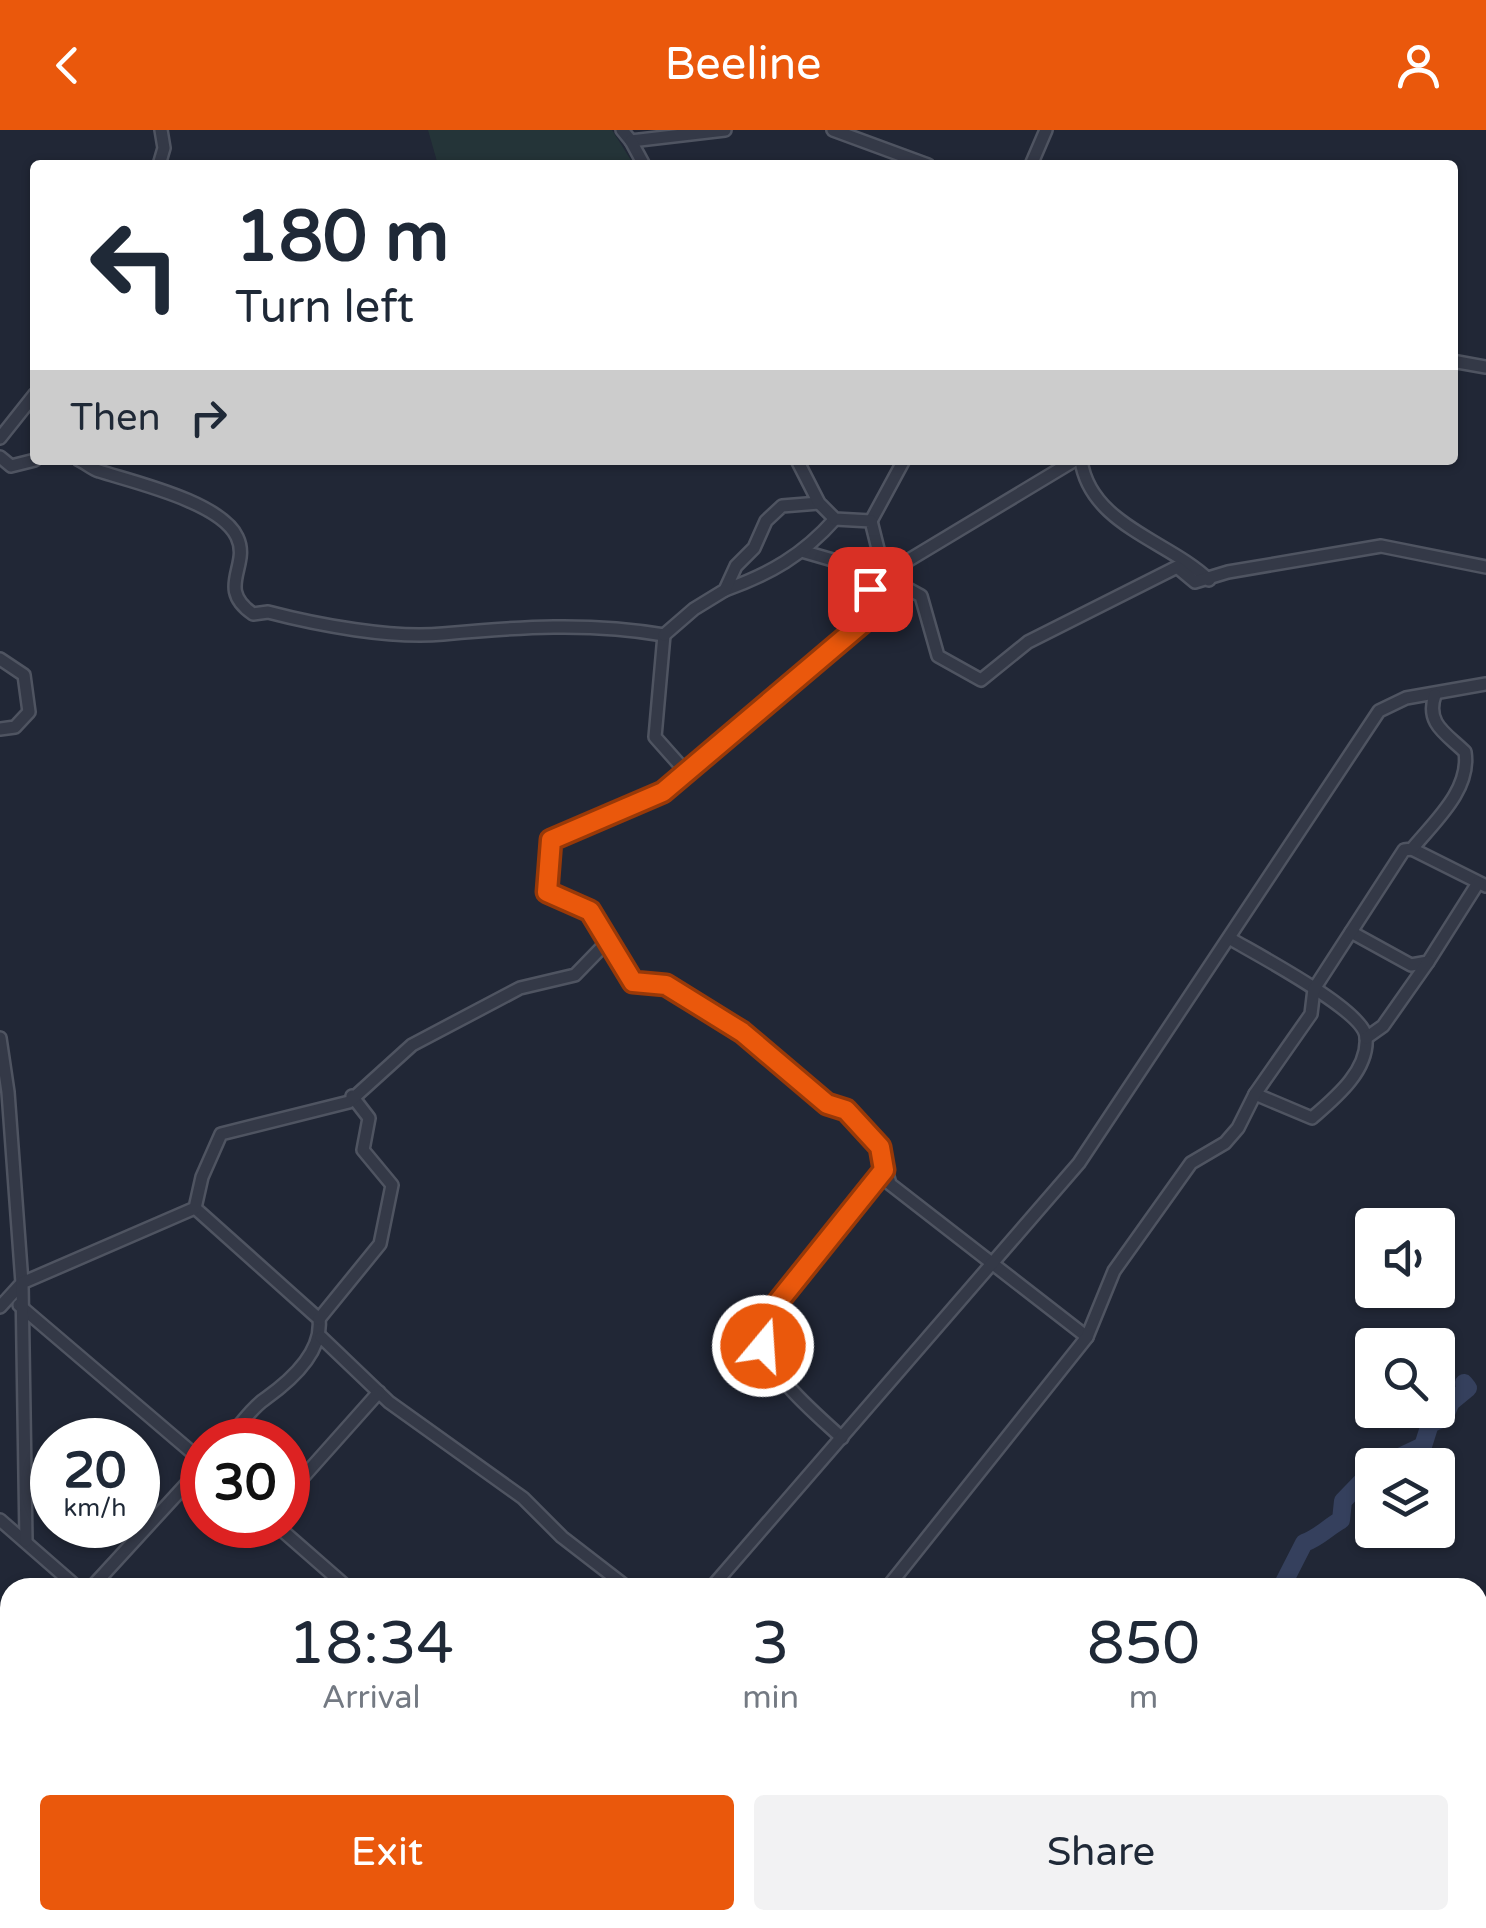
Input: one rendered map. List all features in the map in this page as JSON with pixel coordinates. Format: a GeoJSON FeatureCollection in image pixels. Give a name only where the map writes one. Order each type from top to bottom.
{"type":"FeatureCollection","features":[{"type":"Feature","properties":{"kind":"street"},"geometry":{"type":"LineString","coordinates":[[160,160],[164,148],[161,130]]}},
{"type":"Feature","properties":{"kind":"street"},"geometry":{"type":"LineString","coordinates":[[622,130],[642,160]]}},
{"type":"Feature","properties":{"kind":"street"},"geometry":{"type":"LineString","coordinates":[[632,141],[725,130]]}},
{"type":"Feature","properties":{"kind":"street"},"geometry":{"type":"LineString","coordinates":[[833,130],[914,160]]}},
{"type":"Feature","properties":{"kind":"street"},"geometry":{"type":"LineString","coordinates":[[1033,160],[1046,130]]}},
{"type":"Feature","properties":{"kind":"street"},"geometry":{"type":"LineString","coordinates":[[1458,362],[1486,367]]}},
{"type":"Feature","properties":{"kind":"street"},"geometry":{"type":"LineString","coordinates":[[0,438],[30,400]]}},
{"type":"Feature","properties":{"kind":"street"},"geometry":{"type":"LineString","coordinates":[[0,457],[11,466],[30,461]]}},
{"type":"Feature","properties":{"kind":"street"},"geometry":{"type":"LineString","coordinates":[[86,465],[96,471],[128,476],[158,492],[210,509],[240,541],[234,592],[240,606],[253,614],[268,612],[360,628],[443,634],[613,626],[664,635]]}},
{"type":"Feature","properties":{"kind":"street"},"geometry":{"type":"LineString","coordinates":[[799,465],[818,503],[835,519],[870,521]]}},
{"type":"Feature","properties":{"kind":"street"},"geometry":{"type":"LineString","coordinates":[[882,574],[882,556],[870,521],[901,465]]}},
{"type":"Feature","properties":{"kind":"street"},"geometry":{"type":"LineString","coordinates":[[1069,465],[882,574],[870,589],[866,620],[653,798],[551,840],[547,892],[590,911],[633,982],[666,985],[709,1010],[742,1032],[827,1104],[846,1110],[880,1147],[890,1184],[1087,1337]]}},
{"type":"Feature","properties":{"kind":"street"},"geometry":{"type":"LineString","coordinates":[[1081,465],[1100,502],[1163,552],[1209,580]]}},
{"type":"Feature","properties":{"kind":"street"},"geometry":{"type":"LineString","coordinates":[[725,590],[736,566],[754,548],[766,520],[782,506],[818,503]]}},
{"type":"Feature","properties":{"kind":"street"},"geometry":{"type":"LineString","coordinates":[[686,773],[655,736],[664,635],[694,608],[806,552],[835,519]]}},
{"type":"Feature","properties":{"kind":"street"},"geometry":{"type":"LineString","coordinates":[[806,552],[856,570],[882,574],[921,596],[938,656],[981,680],[1028,642],[1177,566],[1195,582],[1228,572],[1380,546],[1486,567]]}},
{"type":"Feature","properties":{"kind":"street"},"geometry":{"type":"LineString","coordinates":[[0,659],[24,674],[29,712],[15,727],[0,728]]}},
{"type":"Feature","properties":{"kind":"street"},"geometry":{"type":"LineString","coordinates":[[720,1578],[1079,1163],[1379,711],[1406,698],[1486,684]]}},
{"type":"Feature","properties":{"kind":"street"},"geometry":{"type":"LineString","coordinates":[[1412,849],[1450,802],[1468,770],[1465,752],[1440,733],[1432,716],[1435,695]]}},
{"type":"Feature","properties":{"kind":"street"},"geometry":{"type":"LineString","coordinates":[[895,1578],[1087,1337],[1114,1270],[1191,1163],[1225,1143],[1238,1128],[1255,1094],[1310,1014],[1314,988],[1404,850],[1412,849],[1482,885],[1383,1026],[1366,1038],[1344,1090],[1312,1118],[1255,1094]]}},
{"type":"Feature","properties":{"kind":"street"},"geometry":{"type":"LineString","coordinates":[[1351,932],[1411,965],[1428,962]]}},
{"type":"Feature","properties":{"kind":"street"},"geometry":{"type":"LineString","coordinates":[[1229,938],[1314,988],[1363,1027],[1366,1038]]}},
{"type":"Feature","properties":{"kind":"street"},"geometry":{"type":"LineString","coordinates":[[195,1208],[202,1177],[221,1134],[349,1102],[412,1045],[520,988],[575,976],[608,941]]}},
{"type":"Feature","properties":{"kind":"street"},"geometry":{"type":"LineString","coordinates":[[0,1038],[8,1092],[22,1282],[26,1541]]}},
{"type":"Feature","properties":{"kind":"street"},"geometry":{"type":"LineString","coordinates":[[319,1320],[380,1244],[392,1185],[363,1150],[369,1118],[352,1096]]}},
{"type":"Feature","properties":{"kind":"street"},"geometry":{"type":"LineString","coordinates":[[842,1438],[779,1371],[763,1346],[759,1328],[884,1170]]}},
{"type":"Feature","properties":{"kind":"street"},"geometry":{"type":"LineString","coordinates":[[0,1307],[22,1282],[195,1208]]}},
{"type":"Feature","properties":{"kind":"street"},"geometry":{"type":"LineString","coordinates":[[195,1208],[319,1320],[321,1337],[380,1392],[524,1498],[562,1537],[615,1578]]}},
{"type":"Feature","properties":{"kind":"street"},"geometry":{"type":"LineString","coordinates":[[10,1297],[180,1445]]}},
{"type":"Feature","properties":{"kind":"street"},"geometry":{"type":"LineString","coordinates":[[247,1418],[265,1398],[277,1394],[321,1337]]}},
{"type":"Feature","properties":{"kind":"street"},"geometry":{"type":"LineString","coordinates":[[310,1470],[380,1392]]}},
{"type":"Feature","properties":{"kind":"street"},"geometry":{"type":"LineString","coordinates":[[100,1578],[180,1489]]}},
{"type":"Feature","properties":{"kind":"street"},"geometry":{"type":"LineString","coordinates":[[0,1520],[67,1578]]}},
{"type":"Feature","properties":{"kind":"street"},"geometry":{"type":"LineString","coordinates":[[302,1548],[337,1578]]}},
{"type":"Feature","properties":{"kind":"shaded area"},"geometry":{"type":"Polygon","coordinates":[[[428,130],[612,130],[631,160],[437,160],[428,130]]]}},
{"type":"Feature","properties":{"kind":"waterway"},"geometry":{"type":"LineString","coordinates":[[1419,1448],[1430,1424],[1444,1418],[1451,1402],[1468,1388],[1464,1383]]}},
{"type":"Feature","properties":{"kind":"waterway"},"geometry":{"type":"LineString","coordinates":[[1286,1578],[1304,1543],[1341,1520],[1343,1501],[1355,1489]]}},
{"type":"Feature","properties":{"kind":"route"},"geometry":{"type":"LineString","coordinates":[[763,1346],[759,1335],[762,1322],[884,1170],[880,1147],[846,1110],[827,1104],[742,1032],[666,985],[633,982],[621,969],[590,911],[547,892],[551,840],[663,792],[866,620],[870,589]]}}]}
